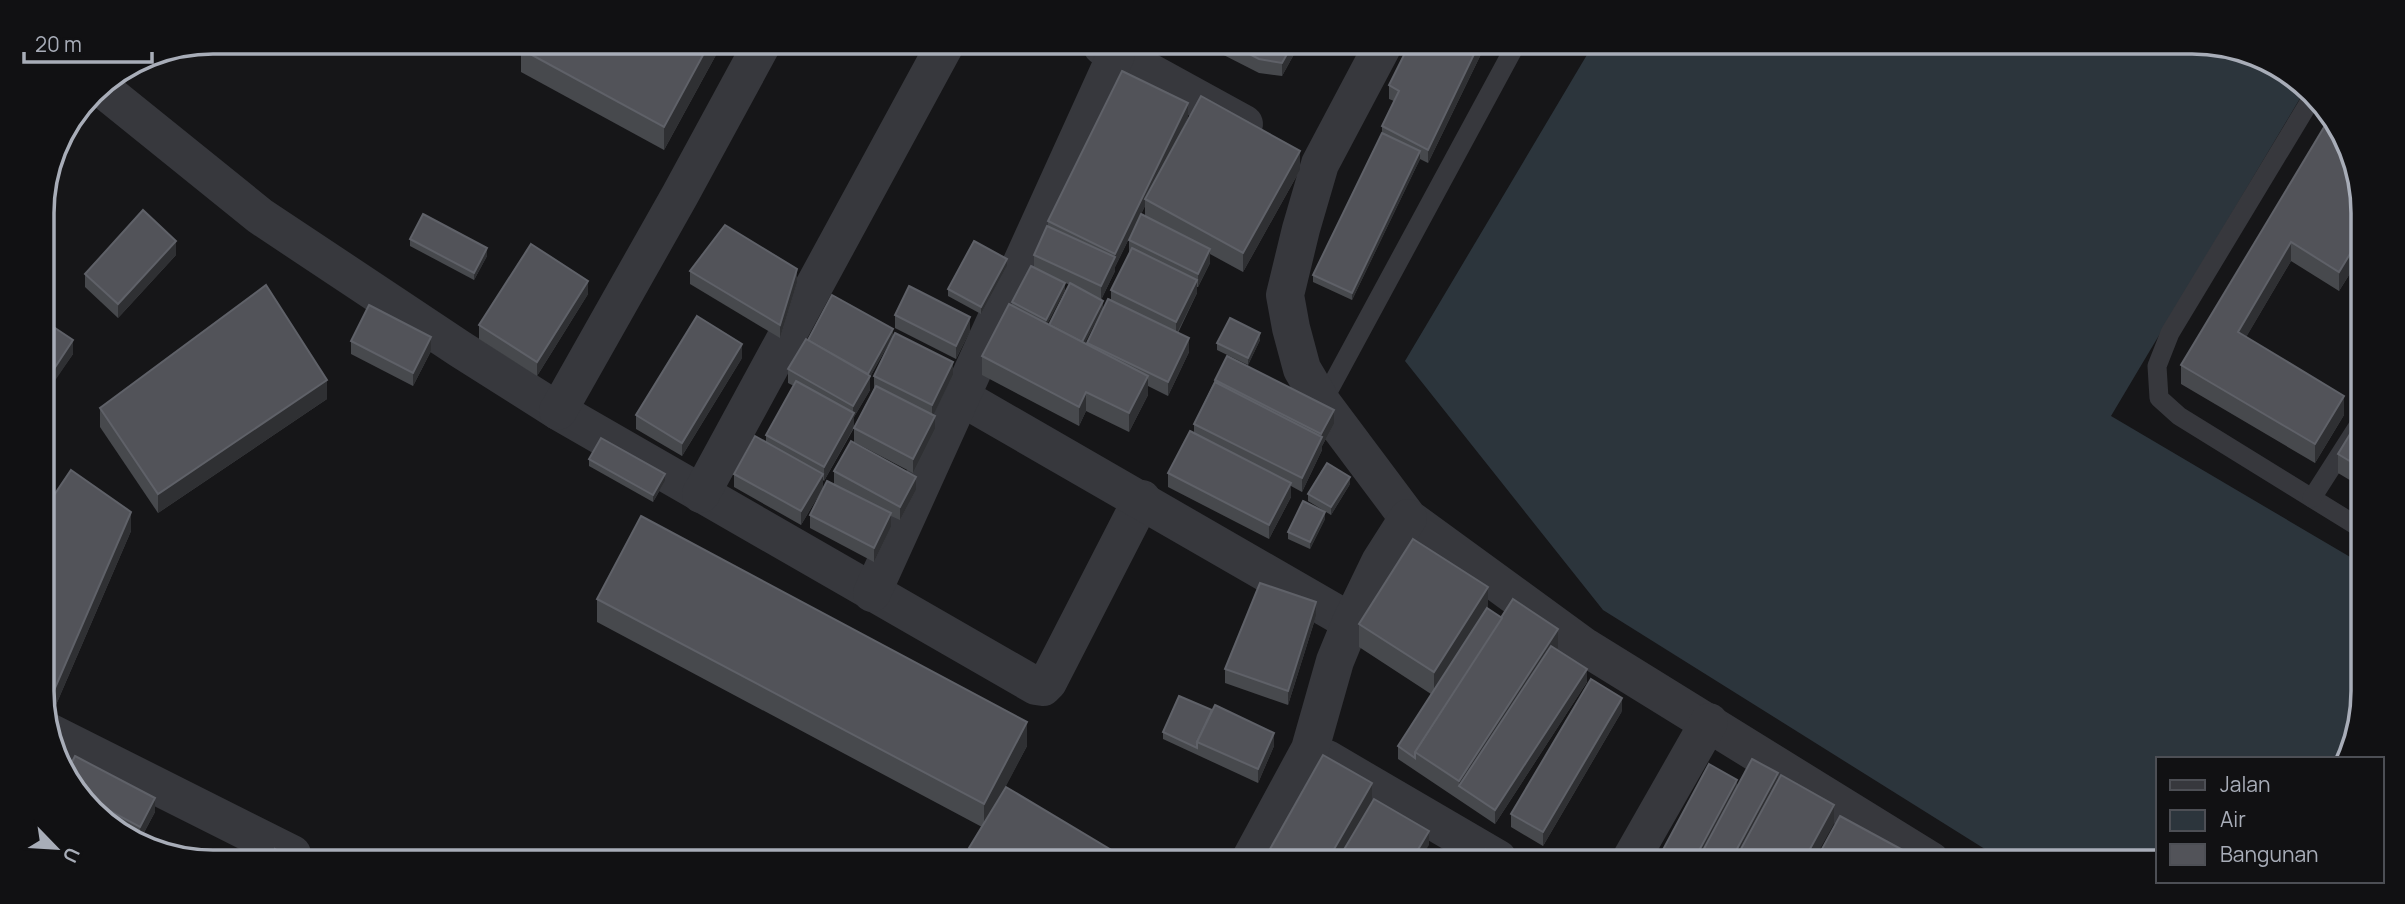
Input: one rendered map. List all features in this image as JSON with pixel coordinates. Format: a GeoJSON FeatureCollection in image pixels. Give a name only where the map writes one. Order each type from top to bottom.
{"type":"FeatureCollection","features":[{"type":"Feature","properties":{"kind":"street"},"geometry":{"type":"LineString","coordinates":[[1378,54],[1321,164],[1285,295],[1302,369],[1322,403],[1408,518],[1585,647],[1914,849]]}},
{"type":"Feature","properties":{"kind":"street"},"geometry":{"type":"LineString","coordinates":[[558,411],[756,55]]}},
{"type":"Feature","properties":{"kind":"street"},"geometry":{"type":"LineString","coordinates":[[701,494],[940,55]]}},
{"type":"Feature","properties":{"kind":"street"},"geometry":{"type":"LineString","coordinates":[[872,593],[961,397],[1107,55]]}},
{"type":"Feature","properties":{"kind":"street"},"geometry":{"type":"LineString","coordinates":[[1116,55],[1321,164]]}},
{"type":"Feature","properties":{"kind":"street"},"geometry":{"type":"LineString","coordinates":[[109,94],[260,216],[558,411],[1036,686],[1043,687],[1048,682],[1142,499]]}},
{"type":"Feature","properties":{"kind":"street"},"geometry":{"type":"LineString","coordinates":[[961,397],[1351,622]]}},
{"type":"Feature","properties":{"kind":"street"},"geometry":{"type":"LineString","coordinates":[[1256,849],[1310,749],[1335,661],[1351,622],[1380,562],[1408,518]]}},
{"type":"Feature","properties":{"kind":"street"},"geometry":{"type":"LineString","coordinates":[[1637,849],[1709,722]]}},
{"type":"Feature","properties":{"kind":"street"},"geometry":{"type":"LineString","coordinates":[[62,739],[273,849]]}},
{"type":"Feature","properties":{"kind":"street"},"geometry":{"type":"LineString","coordinates":[[1310,749],[1482,849]]}},
{"type":"Feature","properties":{"kind":"lane"},"geometry":{"type":"LineString","coordinates":[[1322,403],[1511,54]]}},
{"type":"Feature","properties":{"kind":"lane"},"geometry":{"type":"LineString","coordinates":[[2308,105],[2170,332],[2157,366],[2159,398],[2179,416],[2351,522]]}},
{"type":"Feature","properties":{"kind":"lane"},"geometry":{"type":"LineString","coordinates":[[2312,498],[2351,437]]}},
{"type":"Feature","properties":{"kind":"water"},"geometry":{"type":"Polygon","coordinates":[[[1587,54],[2192,54],[2243,63],[2280,81],[2301,98],[2111,416],[2351,557],[2351,691],[2348,722],[2339,752],[2336,757],[2156,757],[2156,849],[1985,849],[1603,610],[1405,361],[1587,54]]]}},
{"type":"Feature","properties":{"kind":"building"},"geometry":{"type":"Polygon","coordinates":[[[1250,54],[1287,54],[1282,63],[1259,59],[1250,54]]]}},
{"type":"Feature","properties":{"kind":"building"},"geometry":{"type":"Polygon","coordinates":[[[1404,54],[1474,54],[1428,150],[1382,126],[1399,91],[1389,85],[1404,54]]]}},
{"type":"Feature","properties":{"kind":"building"},"geometry":{"type":"Polygon","coordinates":[[[532,55],[703,55],[664,127],[532,55]]]}},
{"type":"Feature","properties":{"kind":"building"},"geometry":{"type":"Polygon","coordinates":[[[1122,71],[1188,103],[1115,254],[1048,221],[1122,71]]]}},
{"type":"Feature","properties":{"kind":"building"},"geometry":{"type":"Polygon","coordinates":[[[1201,96],[1300,151],[1243,253],[1145,199],[1201,96]]]}},
{"type":"Feature","properties":{"kind":"building"},"geometry":{"type":"Polygon","coordinates":[[[2324,127],[2339,152],[2345,172],[2351,213],[2351,252],[2339,272],[2291,242],[2238,332],[2344,396],[2315,444],[2181,365],[2324,127]]]}},
{"type":"Feature","properties":{"kind":"building"},"geometry":{"type":"Polygon","coordinates":[[[1382,133],[1420,151],[1352,293],[1313,275],[1382,133]]]}},
{"type":"Feature","properties":{"kind":"building"},"geometry":{"type":"Polygon","coordinates":[[[143,210],[176,241],[118,304],[85,274],[143,210]]]}},
{"type":"Feature","properties":{"kind":"building"},"geometry":{"type":"Polygon","coordinates":[[[423,214],[487,248],[474,273],[410,239],[423,214]]]}},
{"type":"Feature","properties":{"kind":"building"},"geometry":{"type":"Polygon","coordinates":[[[1141,214],[1210,249],[1198,274],[1129,240],[1141,214]]]}},
{"type":"Feature","properties":{"kind":"building"},"geometry":{"type":"Polygon","coordinates":[[[725,225],[797,269],[780,325],[690,271],[725,225]]]}},
{"type":"Feature","properties":{"kind":"building"},"geometry":{"type":"Polygon","coordinates":[[[1047,226],[1115,257],[1101,286],[1034,255],[1047,226]]]}},
{"type":"Feature","properties":{"kind":"building"},"geometry":{"type":"Polygon","coordinates":[[[974,241],[1007,259],[981,307],[948,289],[974,241]]]}},
{"type":"Feature","properties":{"kind":"building"},"geometry":{"type":"Polygon","coordinates":[[[531,244],[588,281],[537,362],[479,325],[531,244]]]}},
{"type":"Feature","properties":{"kind":"building"},"geometry":{"type":"Polygon","coordinates":[[[1132,248],[1197,280],[1176,322],[1111,290],[1132,248]]]}},
{"type":"Feature","properties":{"kind":"building"},"geometry":{"type":"Polygon","coordinates":[[[1031,266],[1065,283],[1046,320],[1012,302],[1031,266]]]}},
{"type":"Feature","properties":{"kind":"building"},"geometry":{"type":"Polygon","coordinates":[[[1070,283],[1103,301],[1082,342],[1049,325],[1070,283]]]}},
{"type":"Feature","properties":{"kind":"building"},"geometry":{"type":"Polygon","coordinates":[[[266,285],[327,380],[158,494],[100,408],[266,285]]]}},
{"type":"Feature","properties":{"kind":"building"},"geometry":{"type":"Polygon","coordinates":[[[909,286],[970,317],[956,346],[895,315],[909,286]]]}},
{"type":"Feature","properties":{"kind":"building"},"geometry":{"type":"Polygon","coordinates":[[[832,295],[893,329],[868,374],[808,340],[832,295]]]}},
{"type":"Feature","properties":{"kind":"building"},"geometry":{"type":"Polygon","coordinates":[[[1108,299],[1189,338],[1168,382],[1087,343],[1108,299]]]}},
{"type":"Feature","properties":{"kind":"building"},"geometry":{"type":"Polygon","coordinates":[[[1009,304],[1148,376],[1129,413],[1086,392],[1079,407],[982,356],[1009,304]]]}},
{"type":"Feature","properties":{"kind":"building"},"geometry":{"type":"Polygon","coordinates":[[[369,305],[431,337],[413,373],[351,341],[369,305]]]}},
{"type":"Feature","properties":{"kind":"building"},"geometry":{"type":"Polygon","coordinates":[[[697,316],[742,344],[682,443],[636,415],[697,316]]]}},
{"type":"Feature","properties":{"kind":"building"},"geometry":{"type":"Polygon","coordinates":[[[1230,318],[1260,333],[1248,358],[1217,343],[1230,318]]]}},
{"type":"Feature","properties":{"kind":"building"},"geometry":{"type":"Polygon","coordinates":[[[55,328],[73,340],[55,368],[55,328]]]}},
{"type":"Feature","properties":{"kind":"building"},"geometry":{"type":"Polygon","coordinates":[[[895,333],[953,362],[932,405],[874,376],[895,333]]]}},
{"type":"Feature","properties":{"kind":"building"},"geometry":{"type":"Polygon","coordinates":[[[806,339],[870,376],[853,406],[788,369],[806,339]]]}},
{"type":"Feature","properties":{"kind":"building"},"geometry":{"type":"Polygon","coordinates":[[[1227,356],[1334,410],[1321,434],[1215,380],[1227,356]]]}},
{"type":"Feature","properties":{"kind":"building"},"geometry":{"type":"Polygon","coordinates":[[[796,381],[854,413],[824,467],[766,435],[796,381]]]}},
{"type":"Feature","properties":{"kind":"building"},"geometry":{"type":"Polygon","coordinates":[[[1215,382],[1322,437],[1302,478],[1194,424],[1215,382]]]}},
{"type":"Feature","properties":{"kind":"building"},"geometry":{"type":"Polygon","coordinates":[[[876,386],[935,416],[913,459],[854,428],[876,386]]]}},
{"type":"Feature","properties":{"kind":"building"},"geometry":{"type":"Polygon","coordinates":[[[1190,431],[1291,483],[1269,525],[1168,473],[1190,431]]]}},
{"type":"Feature","properties":{"kind":"building"},"geometry":{"type":"Polygon","coordinates":[[[2351,433],[2351,462],[2338,454],[2351,433]]]}},
{"type":"Feature","properties":{"kind":"building"},"geometry":{"type":"Polygon","coordinates":[[[755,436],[823,474],[801,511],[734,474],[755,436]]]}},
{"type":"Feature","properties":{"kind":"building"},"geometry":{"type":"Polygon","coordinates":[[[601,438],[665,474],[653,495],[589,459],[601,438]]]}},
{"type":"Feature","properties":{"kind":"building"},"geometry":{"type":"Polygon","coordinates":[[[851,441],[916,477],[900,507],[834,471],[851,441]]]}},
{"type":"Feature","properties":{"kind":"building"},"geometry":{"type":"Polygon","coordinates":[[[1327,463],[1350,477],[1331,507],[1308,494],[1327,463]]]}},
{"type":"Feature","properties":{"kind":"building"},"geometry":{"type":"Polygon","coordinates":[[[71,470],[131,512],[54,690],[54,495],[71,470]]]}},
{"type":"Feature","properties":{"kind":"building"},"geometry":{"type":"Polygon","coordinates":[[[827,481],[891,513],[874,548],[810,515],[827,481]]]}},
{"type":"Feature","properties":{"kind":"building"},"geometry":{"type":"Polygon","coordinates":[[[1303,501],[1325,512],[1310,542],[1288,532],[1303,501]]]}},
{"type":"Feature","properties":{"kind":"building"},"geometry":{"type":"Polygon","coordinates":[[[641,516],[1027,722],[984,804],[597,599],[641,516]]]}},
{"type":"Feature","properties":{"kind":"building"},"geometry":{"type":"Polygon","coordinates":[[[1413,539],[1488,587],[1434,672],[1359,624],[1413,539]]]}},
{"type":"Feature","properties":{"kind":"building"},"geometry":{"type":"Polygon","coordinates":[[[1260,583],[1316,602],[1288,691],[1225,669],[1260,583]]]}},
{"type":"Feature","properties":{"kind":"building"},"geometry":{"type":"Polygon","coordinates":[[[1513,599],[1558,629],[1459,781],[1415,752],[1513,599]]]}},
{"type":"Feature","properties":{"kind":"building"},"geometry":{"type":"Polygon","coordinates":[[[1487,608],[1502,618],[1415,752],[1415,758],[1398,746],[1487,608]]]}},
{"type":"Feature","properties":{"kind":"building"},"geometry":{"type":"Polygon","coordinates":[[[1551,646],[1587,669],[1495,810],[1459,786],[1551,646]]]}},
{"type":"Feature","properties":{"kind":"building"},"geometry":{"type":"Polygon","coordinates":[[[1591,679],[1622,698],[1543,832],[1511,814],[1591,679]]]}},
{"type":"Feature","properties":{"kind":"building"},"geometry":{"type":"Polygon","coordinates":[[[1179,696],[1212,710],[1197,742],[1197,748],[1163,732],[1179,696]]]}},
{"type":"Feature","properties":{"kind":"building"},"geometry":{"type":"Polygon","coordinates":[[[1215,705],[1274,733],[1258,769],[1197,742],[1215,705]]]}},
{"type":"Feature","properties":{"kind":"building"},"geometry":{"type":"Polygon","coordinates":[[[1323,755],[1372,783],[1334,849],[1270,849],[1323,755]]]}},
{"type":"Feature","properties":{"kind":"building"},"geometry":{"type":"Polygon","coordinates":[[[75,756],[155,798],[140,827],[108,810],[81,779],[72,762],[75,756]]]}},
{"type":"Feature","properties":{"kind":"building"},"geometry":{"type":"Polygon","coordinates":[[[1752,759],[1778,773],[1737,849],[1704,849],[1752,759]]]}},
{"type":"Feature","properties":{"kind":"building"},"geometry":{"type":"Polygon","coordinates":[[[1709,764],[1737,780],[1700,849],[1663,849],[1709,764]]]}},
{"type":"Feature","properties":{"kind":"building"},"geometry":{"type":"Polygon","coordinates":[[[1781,775],[1834,805],[1810,849],[1741,849],[1781,775]]]}},
{"type":"Feature","properties":{"kind":"building"},"geometry":{"type":"Polygon","coordinates":[[[1006,787],[1111,850],[972,850],[969,848],[1006,787]]]}},
{"type":"Feature","properties":{"kind":"building"},"geometry":{"type":"Polygon","coordinates":[[[1374,799],[1429,831],[1418,849],[1344,849],[1374,799]]]}},
{"type":"Feature","properties":{"kind":"building"},"geometry":{"type":"Polygon","coordinates":[[[1840,816],[1901,849],[1822,849],[1840,816]]]}}]}
